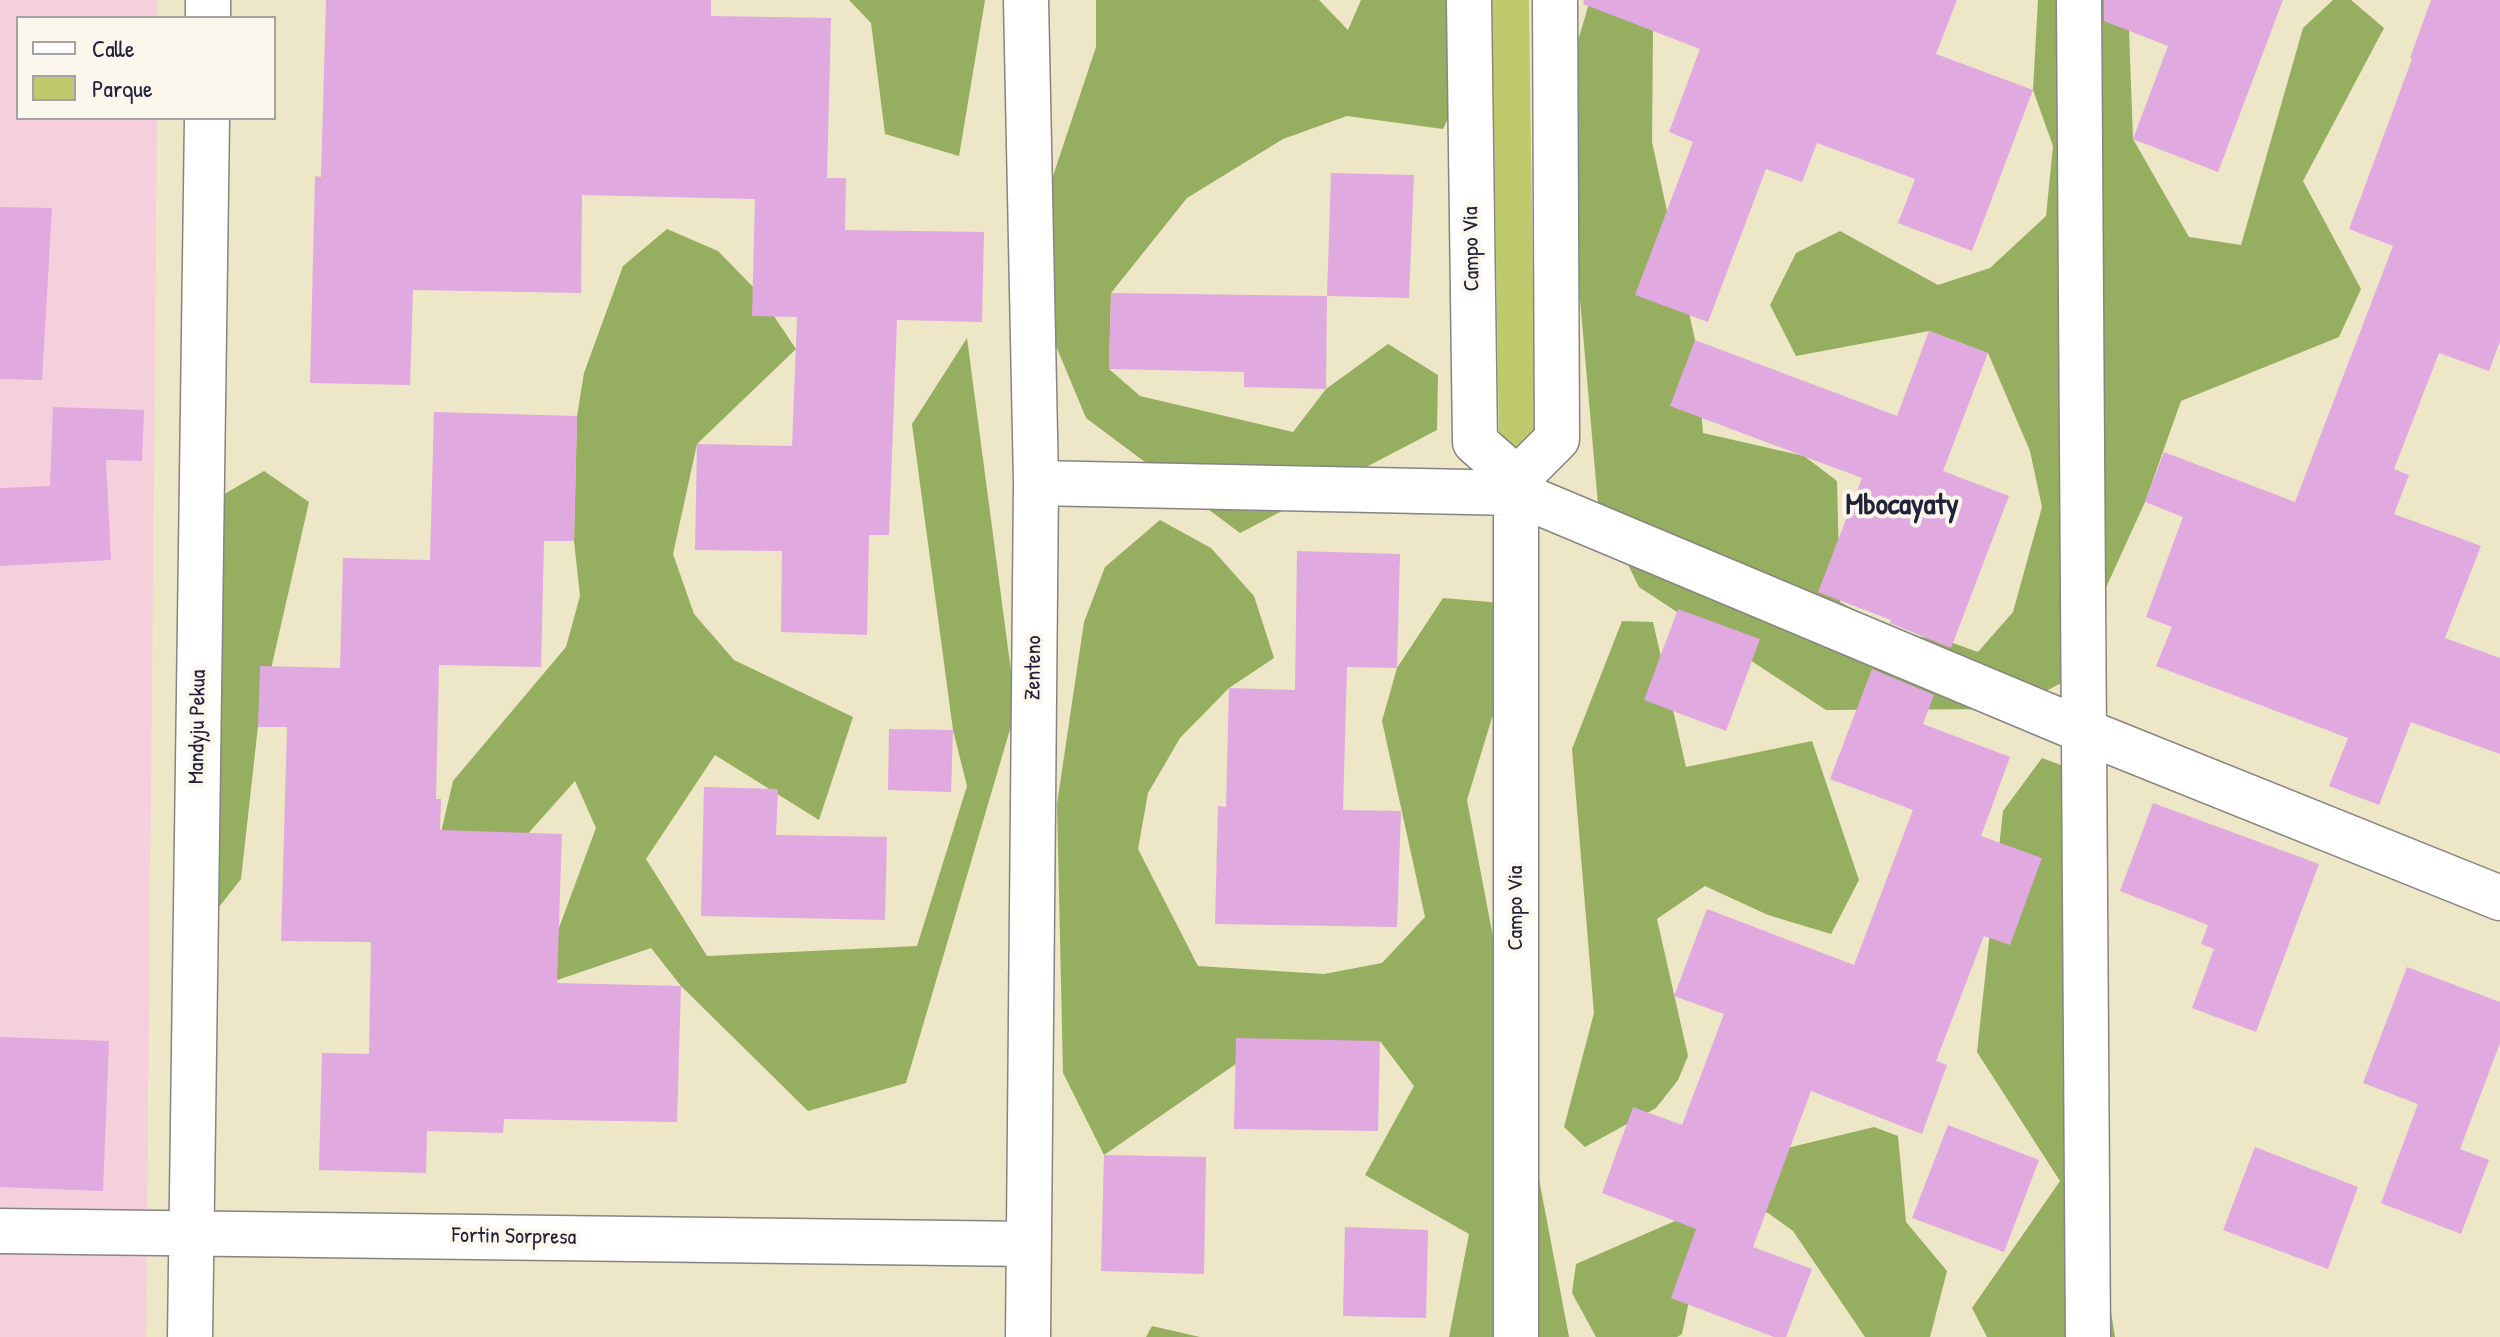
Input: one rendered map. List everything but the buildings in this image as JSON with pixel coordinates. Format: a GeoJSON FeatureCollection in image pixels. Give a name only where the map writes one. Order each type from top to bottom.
{"type":"FeatureCollection","features":[{"type":"Feature","properties":{"kind":"street","name":"Zenteno"},"geometry":{"type":"LineString","coordinates":[[1026,0],[1036,483],[1028,1337]]}},
{"type":"Feature","properties":{"kind":"street","name":"Campo Via"},"geometry":{"type":"LineString","coordinates":[[1469,0],[1475,442],[1517,486],[1516,1337]]}},
{"type":"Feature","properties":{"kind":"street"},"geometry":{"type":"LineString","coordinates":[[1517,486],[1557,439],[1555,0]]}},
{"type":"Feature","properties":{"kind":"street"},"geometry":{"type":"LineString","coordinates":[[2079,0],[2088,1337]]}},
{"type":"Feature","properties":{"kind":"street","name":"Mandyju Pekua"},"geometry":{"type":"LineString","coordinates":[[190,1337],[207,120]]}},
{"type":"Feature","properties":{"kind":"street"},"geometry":{"type":"LineString","coordinates":[[1036,483],[1517,486],[2084,731],[2500,898]]}},
{"type":"Feature","properties":{"kind":"street","name":"Fortin Sorpresa"},"geometry":{"type":"LineString","coordinates":[[0,1231],[1029,1244]]}},
{"type":"Feature","properties":{"kind":"shaded area"},"geometry":{"type":"Polygon","coordinates":[[[0,0],[158,0],[158,16],[16,16],[16,120],[157,120],[146,1337],[0,1337],[0,0]]]}},
{"type":"Feature","properties":{"kind":"green space"},"geometry":{"type":"Polygon","coordinates":[[[849,0],[985,0],[959,156],[885,134],[871,23],[849,0]]]}},
{"type":"Feature","properties":{"kind":"green space"},"geometry":{"type":"Polygon","coordinates":[[[1096,0],[1319,0],[1348,30],[1361,0],[1476,0],[1482,48],[1443,129],[1347,116],[1283,139],[1187,198],[1111,293],[1109,369],[1140,396],[1293,432],[1326,389],[1388,344],[1438,375],[1437,430],[1240,533],[1086,418],[1044,317],[1044,203],[1096,47],[1096,0]]]}},
{"type":"Feature","properties":{"kind":"green space"},"geometry":{"type":"Polygon","coordinates":[[[1492,0],[1529,0],[1535,443],[1532,448],[1509,451],[1499,443],[1492,0]]]}},
{"type":"Feature","properties":{"kind":"green space"},"geometry":{"type":"Polygon","coordinates":[[[1590,0],[1656,0],[1652,142],[1695,340],[1703,433],[1804,456],[1837,481],[1840,602],[1896,632],[1953,643],[1978,652],[2013,612],[2042,507],[2030,451],[1988,353],[1929,331],[1796,356],[1770,305],[1796,253],[1840,231],[1938,285],[1990,268],[2046,216],[2053,146],[2033,90],[2038,0],[2136,0],[2129,31],[2133,139],[2189,237],[2241,245],[2303,28],[2333,0],[2351,0],[2384,28],[2303,181],[2361,289],[2339,337],[2181,401],[2145,502],[2063,682],[2013,709],[1826,710],[1639,587],[1598,504],[1570,186],[1570,68],[1590,0]]]}},
{"type":"Feature","properties":{"kind":"green space"},"geometry":{"type":"Polygon","coordinates":[[[667,229],[718,251],[757,291],[796,349],[697,444],[673,554],[694,614],[734,660],[853,717],[819,820],[715,755],[646,859],[707,956],[917,946],[967,786],[953,730],[912,424],[967,338],[1016,709],[906,1083],[808,1111],[681,986],[651,948],[537,987],[596,828],[575,781],[500,865],[440,837],[453,781],[566,647],[580,596],[574,541],[577,416],[584,373],[623,266],[667,229]]]}},
{"type":"Feature","properties":{"kind":"green space"},"geometry":{"type":"Polygon","coordinates":[[[264,471],[309,502],[258,726],[241,879],[212,916],[214,500],[264,471]]]}},
{"type":"Feature","properties":{"kind":"green space"},"geometry":{"type":"Polygon","coordinates":[[[1160,520],[1211,548],[1254,596],[1274,658],[1229,688],[1180,738],[1148,793],[1138,849],[1198,966],[1324,974],[1382,963],[1425,917],[1382,721],[1397,668],[1443,598],[1501,603],[1511,655],[1467,800],[1569,1337],[1449,1337],[1469,1234],[1365,1175],[1414,1086],[1380,1041],[1259,1048],[1104,1155],[1063,1073],[1057,804],[1084,622],[1105,567],[1160,520]]]}},
{"type":"Feature","properties":{"kind":"green space"},"geometry":{"type":"Polygon","coordinates":[[[1622,621],[1653,622],[1686,767],[1812,741],[1859,880],[1831,934],[1768,915],[1705,886],[1657,919],[1688,1056],[1678,1080],[1656,1108],[1585,1147],[1564,1127],[1594,1013],[1572,749],[1622,621]]]}},
{"type":"Feature","properties":{"kind":"green space"},"geometry":{"type":"Polygon","coordinates":[[[2042,758],[2069,768],[2070,1052],[2115,1337],[1987,1337],[1972,1308],[2060,1181],[1977,1052],[2003,811],[2042,758]]]}},
{"type":"Feature","properties":{"kind":"green space"},"geometry":{"type":"Polygon","coordinates":[[[1874,1127],[1898,1136],[1906,1222],[1947,1271],[1930,1337],[1865,1337],[1793,1231],[1768,1213],[1709,1206],[1682,1334],[1677,1337],[1596,1337],[1572,1293],[1576,1264],[1675,1221],[1721,1164],[1874,1127]]]}},
{"type":"Feature","properties":{"kind":"green space"},"geometry":{"type":"Polygon","coordinates":[[[1152,1326],[1200,1337],[1146,1337],[1152,1326]]]}},
{"type":"Feature","properties":{"kind":"district","name":"Mbocayaty"},"geometry":{"type":"Point","coordinates":[1902,506]}}]}
